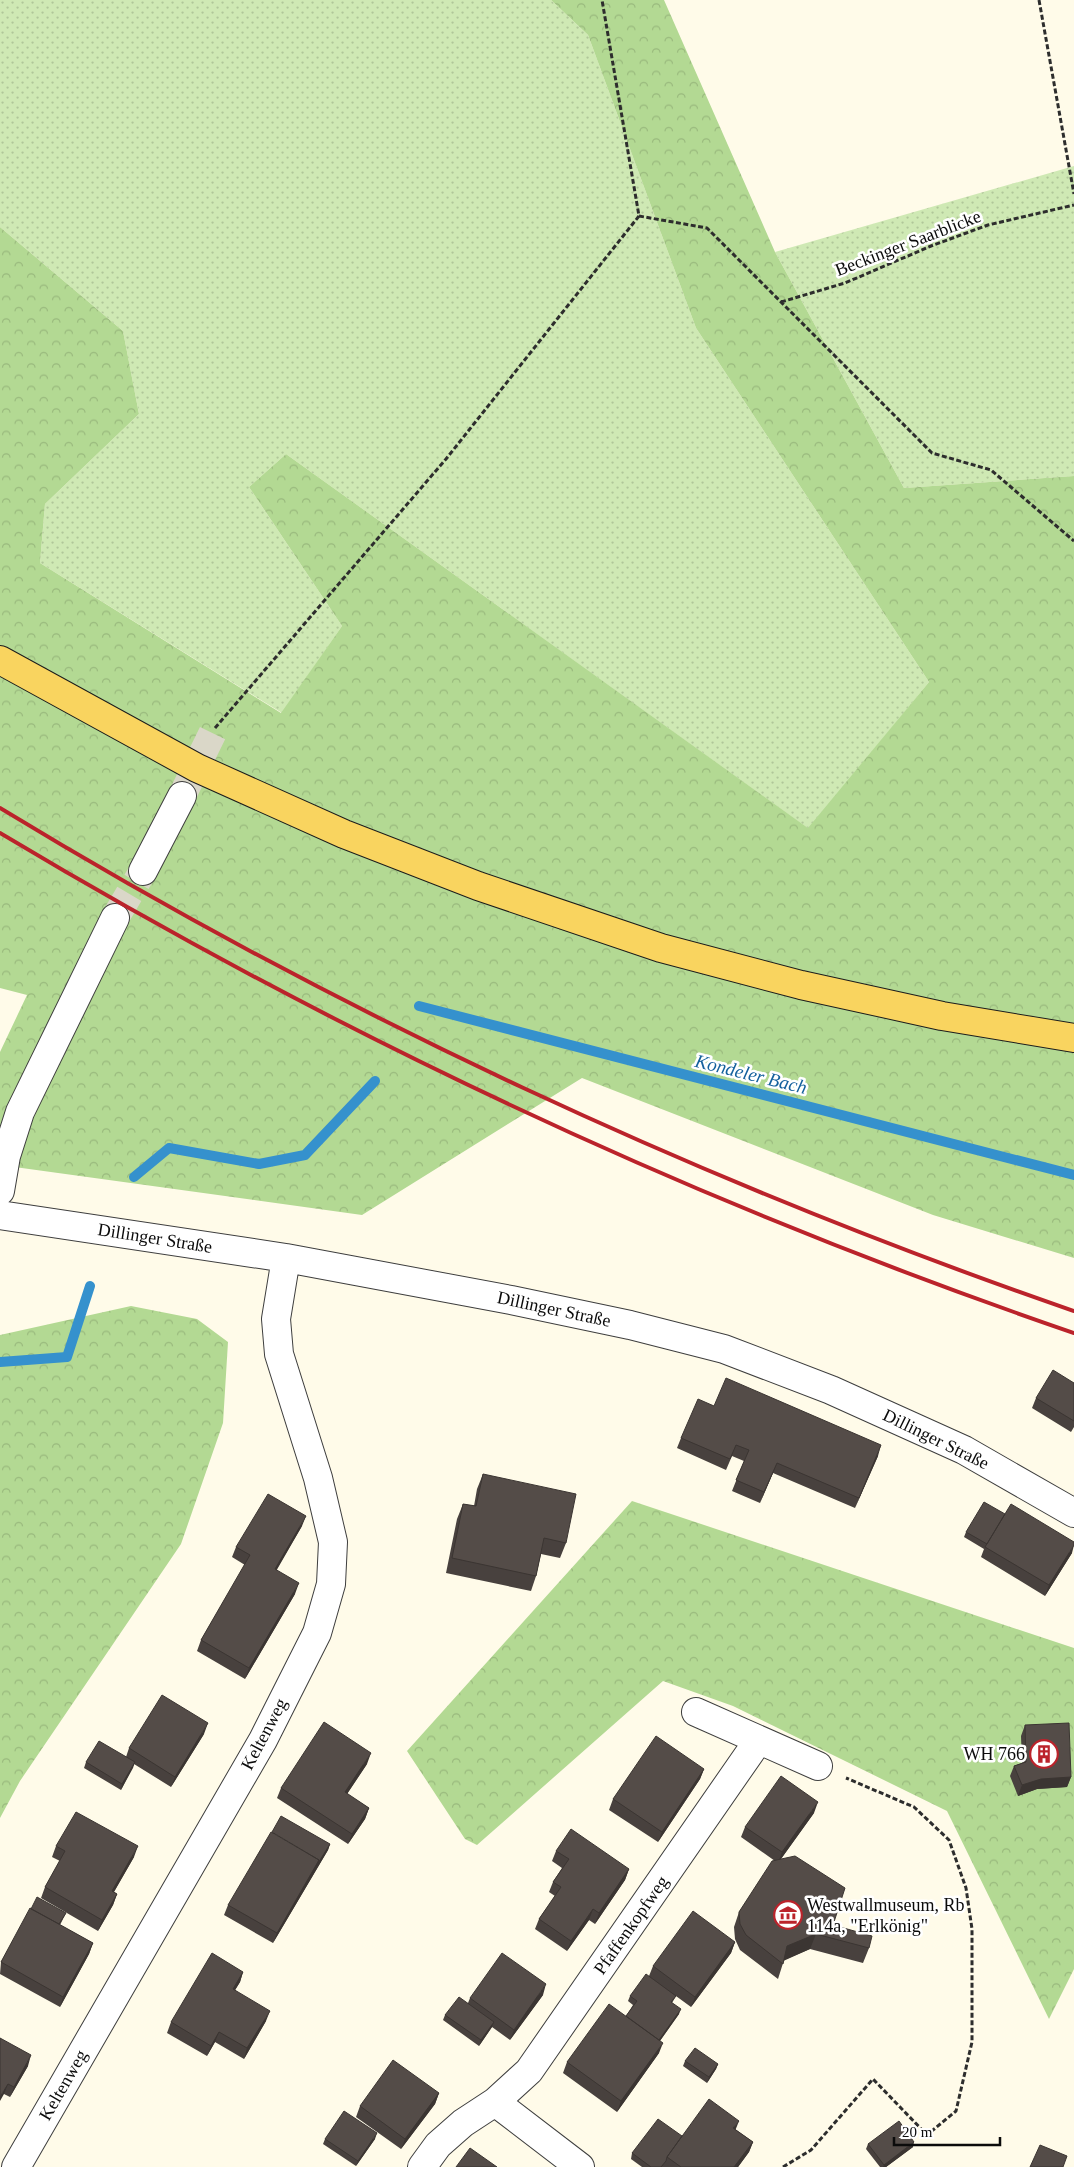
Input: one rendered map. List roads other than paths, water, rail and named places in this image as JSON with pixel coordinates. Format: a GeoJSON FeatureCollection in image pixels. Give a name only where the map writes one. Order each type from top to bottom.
{"type":"FeatureCollection","features":[{"type":"Feature","properties":{"kind":"main road"},"geometry":{"type":"LineString","coordinates":[[0,660],[197,768],[344,834],[478,886],[661,948],[801,985],[942,1016],[1074,1038]]}},
{"type":"Feature","properties":{"kind":"street"},"geometry":{"type":"LineString","coordinates":[[143,871],[182,796]]}},
{"type":"Feature","properties":{"kind":"street"},"geometry":{"type":"LineString","coordinates":[[0,1191],[6,1156],[20,1112],[115,918]]}},
{"type":"Feature","properties":{"kind":"street","name":"Dillinger Straße"},"geometry":{"type":"LineString","coordinates":[[0,1215],[286,1258],[511,1300],[630,1325],[724,1349],[832,1390],[964,1450],[1074,1513]]}},
{"type":"Feature","properties":{"kind":"street","name":"Keltenweg"},"geometry":{"type":"LineString","coordinates":[[16,2167],[263,1740],[317,1633],[330,1584],[333,1542],[318,1478],[279,1354],[276,1319],[286,1258]]}},
{"type":"Feature","properties":{"kind":"street"},"geometry":{"type":"LineString","coordinates":[[696,1712],[818,1766]]}},
{"type":"Feature","properties":{"kind":"street","name":"Pfaffenkopfweg"},"geometry":{"type":"LineString","coordinates":[[422,2167],[438,2145],[463,2123],[495,2102],[529,2071],[758,1741]]}},
{"type":"Feature","properties":{"kind":"street"},"geometry":{"type":"LineString","coordinates":[[495,2102],[580,2167]]}},
{"type":"Feature","properties":{"kind":"waterway","name":"Kondeler Bach"},"geometry":{"type":"LineString","coordinates":[[419,1006],[1074,1175]]}},
{"type":"Feature","properties":{"kind":"waterway","name":"Kondeler Bach"},"geometry":{"type":"LineString","coordinates":[[134,1177],[169,1148],[259,1164],[305,1155],[375,1081]]}},
{"type":"Feature","properties":{"kind":"waterway","name":"Kondeler Bach"},"geometry":{"type":"LineString","coordinates":[[0,1362],[67,1357],[90,1286]]}},
{"type":"Feature","properties":{"kind":"tunnel"},"geometry":{"type":"LineString","coordinates":[[182,796],[215,728]]}},
{"type":"Feature","properties":{"kind":"tunnel"},"geometry":{"type":"LineString","coordinates":[[115,918],[143,871]]}},
{"type":"Feature","properties":{"kind":"railway"},"geometry":{"type":"LineString","coordinates":[[0,808],[127,883],[257,955],[389,1023],[524,1088],[659,1149],[797,1207],[935,1261],[1074,1311]]}},
{"type":"Feature","properties":{"kind":"railway"},"geometry":{"type":"LineString","coordinates":[[0,833],[128,908],[258,979],[390,1047],[524,1111],[659,1172],[796,1229],[934,1283],[1074,1333]]}},
{"type":"Feature","properties":{"kind":"place","name":"WH 766"},"geometry":{"type":"Point","coordinates":[1044,1754]}},
{"type":"Feature","properties":{"kind":"place","name":"Westwallmuseum, Rb 114a, \"Erlkönig\""},"geometry":{"type":"Point","coordinates":[788,1915]}}]}
